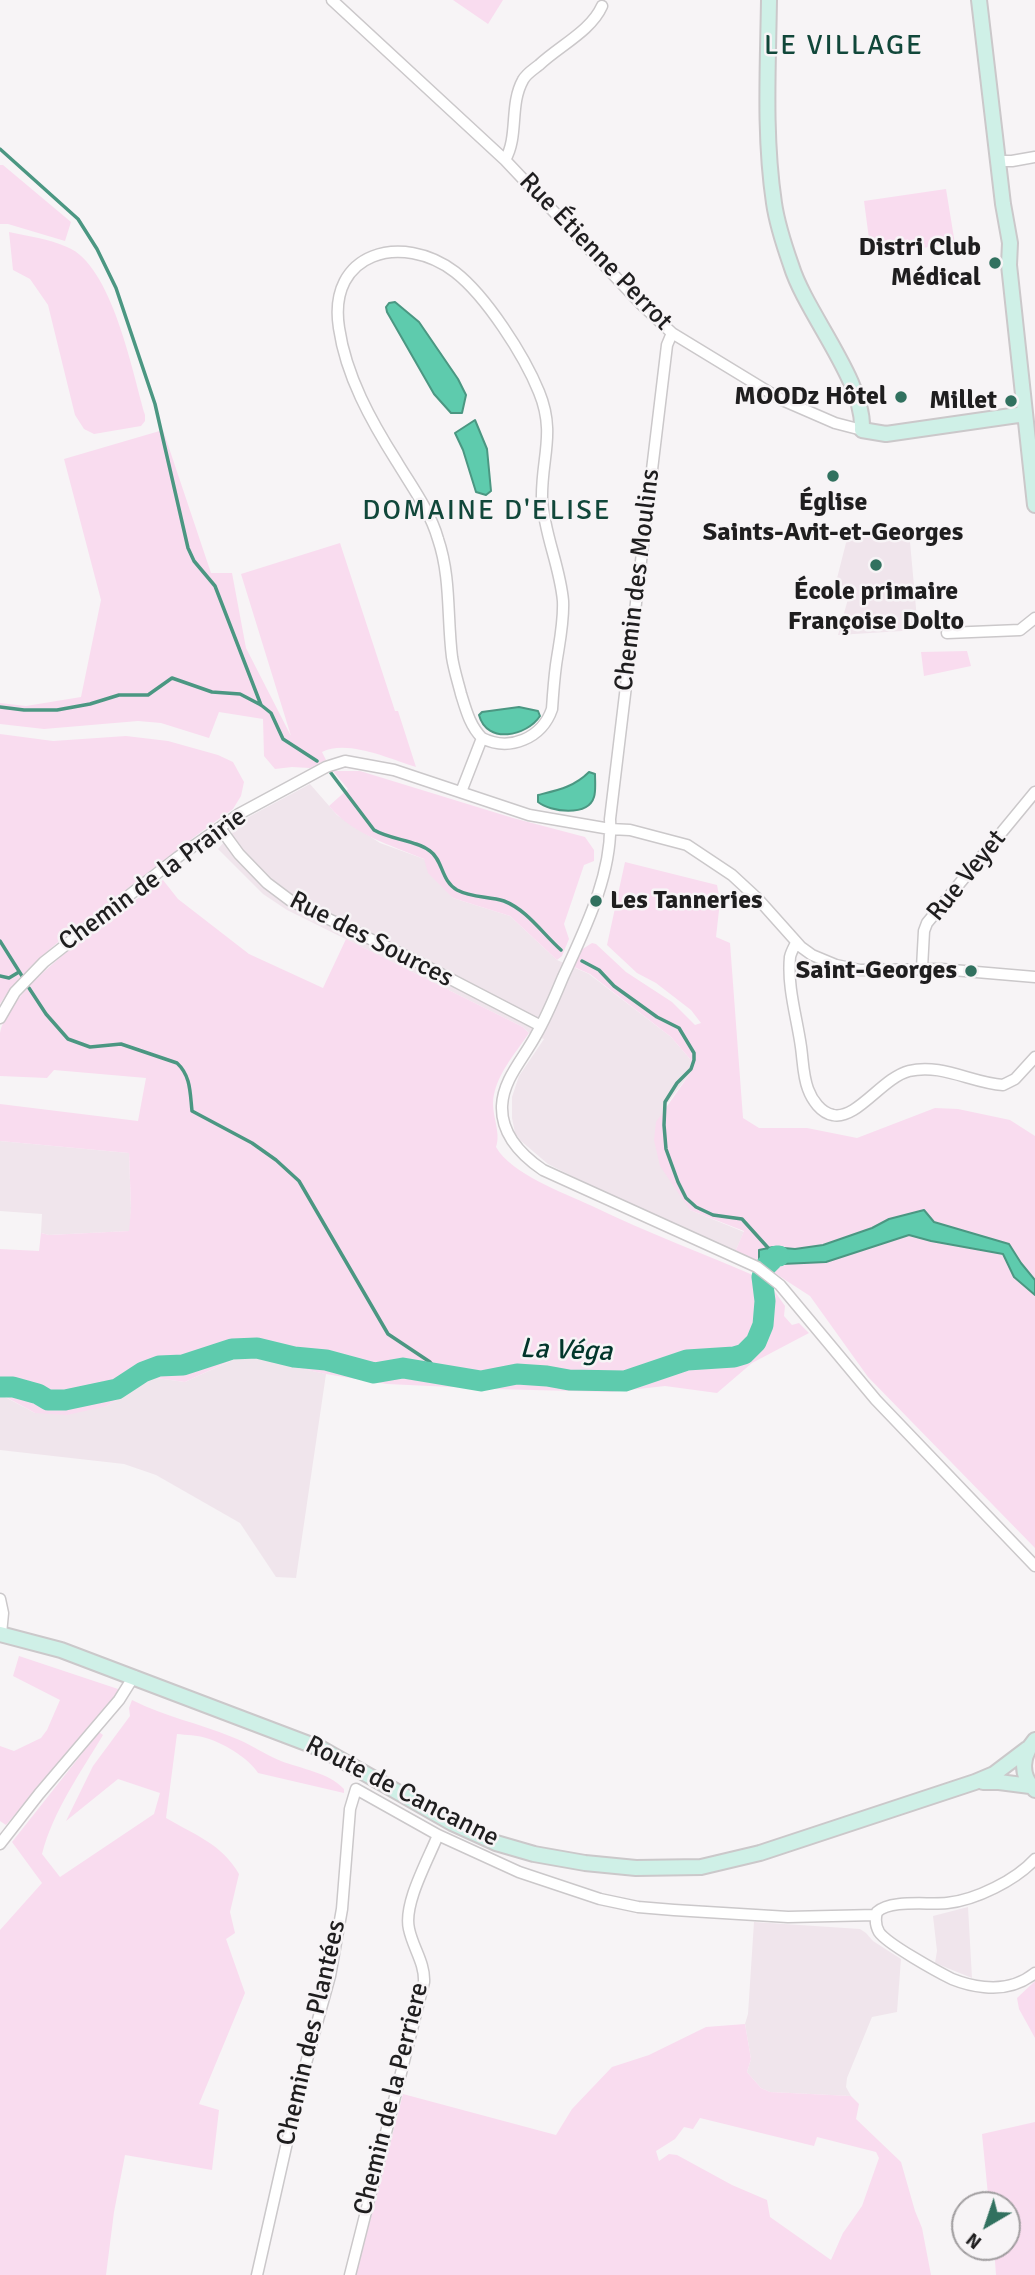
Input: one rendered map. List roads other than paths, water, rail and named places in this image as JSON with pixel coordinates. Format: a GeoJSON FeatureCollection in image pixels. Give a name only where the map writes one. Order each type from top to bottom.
{"type":"FeatureCollection","features":[{"type":"Feature","properties":{"kind":"main road"},"geometry":{"type":"LineString","coordinates":[[769,0],[768,151],[774,206],[792,269],[856,394],[863,417],[862,430]]}},
{"type":"Feature","properties":{"kind":"main road"},"geometry":{"type":"LineString","coordinates":[[979,0],[997,161],[1010,243],[1009,265],[1030,413],[1035,505]]}},
{"type":"Feature","properties":{"kind":"main road","name":"Rue Étienne Perrot"},"geometry":{"type":"LineString","coordinates":[[862,430],[886,434],[1030,413]]}},
{"type":"Feature","properties":{"kind":"main road","name":"Route de Cancanne"},"geometry":{"type":"LineString","coordinates":[[0,1634],[61,1650],[134,1676],[322,1749],[452,1823],[496,1843],[534,1854],[585,1863],[636,1868],[701,1867],[761,1853],[975,1782],[994,1774],[1031,1744]]}},
{"type":"Feature","properties":{"kind":"main road"},"geometry":{"type":"LineString","coordinates":[[1031,1744],[1024,1762],[1025,1774],[1033,1788]]}},
{"type":"Feature","properties":{"kind":"main road","name":"Route de Cancanne"},"geometry":{"type":"LineString","coordinates":[[975,1782],[999,1782],[1033,1788]]}},
{"type":"Feature","properties":{"kind":"street","name":"Rue Étienne Perrot"},"geometry":{"type":"LineString","coordinates":[[332,0],[505,160],[642,305],[672,333],[782,400],[835,423],[862,430]]}},
{"type":"Feature","properties":{"kind":"street"},"geometry":{"type":"LineString","coordinates":[[505,160],[512,149],[516,103],[523,79],[596,19],[602,6]]}},
{"type":"Feature","properties":{"kind":"street"},"geometry":{"type":"LineString","coordinates":[[997,161],[1035,158]]}},
{"type":"Feature","properties":{"kind":"street"},"geometry":{"type":"LineString","coordinates":[[383,253],[418,253],[445,265],[466,281],[488,307],[516,349],[534,380],[544,410],[548,433],[542,484],[543,515],[558,570],[563,603],[552,709],[545,725],[530,738],[509,744],[482,738],[467,715],[453,666],[447,577],[436,529],[373,423],[346,358],[339,328],[338,302],[344,282],[357,264],[383,253]]}},
{"type":"Feature","properties":{"kind":"street","name":"Chemin des Moulins"},"geometry":{"type":"LineString","coordinates":[[672,333],[667,345],[641,546],[610,829],[596,901],[541,1026],[504,1091],[502,1108],[505,1129],[513,1143],[543,1170],[757,1267],[771,1278],[791,1297],[876,1400],[1035,1566]]}},
{"type":"Feature","properties":{"kind":"street"},"geometry":{"type":"LineString","coordinates":[[947,634],[1020,630],[1035,618]]}},
{"type":"Feature","properties":{"kind":"street"},"geometry":{"type":"LineString","coordinates":[[461,792],[482,738]]}},
{"type":"Feature","properties":{"kind":"street","name":"Chemin de la Prairie"},"geometry":{"type":"LineString","coordinates":[[0,1018],[15,992],[44,962],[178,857],[239,814],[326,767],[345,761],[378,766],[529,815],[617,828],[672,840],[708,858],[748,889],[796,943],[812,955],[847,968],[922,968],[1035,977]]}},
{"type":"Feature","properties":{"kind":"street","name":"Rue Veyet"},"geometry":{"type":"LineString","coordinates":[[922,968],[922,946],[927,923],[1035,792]]}},
{"type":"Feature","properties":{"kind":"street","name":"Rue des Sources"},"geometry":{"type":"LineString","coordinates":[[220,828],[239,854],[267,883],[291,901],[412,959],[541,1026]]}},
{"type":"Feature","properties":{"kind":"street"},"geometry":{"type":"LineString","coordinates":[[796,943],[790,956],[792,992],[805,1079],[811,1097],[819,1108],[830,1115],[852,1112],[882,1085],[907,1072],[944,1072],[1003,1085],[1015,1079],[1035,1057]]}},
{"type":"Feature","properties":{"kind":"street"},"geometry":{"type":"LineString","coordinates":[[0,1599],[3,1613],[0,1634]]}},
{"type":"Feature","properties":{"kind":"street"},"geometry":{"type":"LineString","coordinates":[[0,1844],[127,1690],[134,1676]]}},
{"type":"Feature","properties":{"kind":"street","name":"Chemin des Plantées"},"geometry":{"type":"LineString","coordinates":[[257,2275],[298,2096],[330,1976],[342,1909],[350,1808],[356,1789],[438,1835]]}},
{"type":"Feature","properties":{"kind":"street"},"geometry":{"type":"LineString","coordinates":[[438,1835],[544,1882],[616,1903],[674,1910],[807,1918],[876,1915]]}},
{"type":"Feature","properties":{"kind":"street","name":"Chemin de la Perriere"},"geometry":{"type":"LineString","coordinates":[[349,2275],[424,1982],[422,1963],[408,1928],[407,1917],[411,1897],[438,1835]]}},
{"type":"Feature","properties":{"kind":"street"},"geometry":{"type":"LineString","coordinates":[[1035,1859],[1014,1877],[984,1892],[951,1903],[888,1905],[880,1908],[876,1915],[877,1928],[884,1938],[952,1979],[969,1985],[1003,1987],[1035,1973]]}},
{"type":"Feature","properties":{"kind":"waterway"},"geometry":{"type":"LineString","coordinates":[[0,149],[78,219],[97,249],[116,288],[155,404],[188,548],[194,561],[215,586],[261,705]]}},
{"type":"Feature","properties":{"kind":"waterway"},"geometry":{"type":"LineString","coordinates":[[0,707],[57,710],[119,695],[148,695],[172,678],[212,692],[240,694],[261,705],[271,713],[283,739],[317,761]]}},
{"type":"Feature","properties":{"kind":"waterway"},"geometry":{"type":"LineString","coordinates":[[331,773],[374,830],[424,847],[434,855],[448,881],[457,890],[498,899],[512,905],[561,950]]}},
{"type":"Feature","properties":{"kind":"waterway"},"geometry":{"type":"LineString","coordinates":[[0,941],[22,976]]}},
{"type":"Feature","properties":{"kind":"waterway"},"geometry":{"type":"LineString","coordinates":[[582,961],[599,970],[614,986],[657,1017],[679,1028],[694,1053],[694,1060],[691,1069],[677,1083],[665,1102],[666,1149],[678,1182],[686,1198],[696,1207],[713,1215],[742,1219],[770,1250]]}},
{"type":"Feature","properties":{"kind":"waterway"},"geometry":{"type":"LineString","coordinates":[[0,976],[9,978],[19,972]]}},
{"type":"Feature","properties":{"kind":"waterway"},"geometry":{"type":"LineString","coordinates":[[29,988],[46,1014],[68,1039],[90,1047],[121,1044],[177,1063],[187,1079],[192,1111],[252,1143],[299,1181],[388,1334],[430,1362],[439,1374]]}},
{"type":"Feature","properties":{"kind":"waterway","name":"La Véga"},"geometry":{"type":"LineString","coordinates":[[0,1387],[13,1387],[38,1394],[48,1400],[65,1400],[117,1389],[143,1372],[159,1366],[183,1365],[232,1349],[257,1348],[294,1357],[326,1360],[374,1373],[403,1368],[481,1381],[517,1374],[569,1380],[625,1381],[687,1360],[744,1354],[756,1342],[763,1325],[765,1301],[762,1277],[765,1267],[779,1256]]}},
{"type":"Feature","properties":{"kind":"place","name":"Distri Club Médical"},"geometry":{"type":"Point","coordinates":[995,263]}},
{"type":"Feature","properties":{"kind":"place","name":"MOODz Hôtel"},"geometry":{"type":"Point","coordinates":[901,397]}},
{"type":"Feature","properties":{"kind":"place","name":"Millet"},"geometry":{"type":"Point","coordinates":[1011,401]}},
{"type":"Feature","properties":{"kind":"place","name":"Église Saints-Avit-et-Georges"},"geometry":{"type":"Point","coordinates":[833,476]}},
{"type":"Feature","properties":{"kind":"place","name":"École primaire Françoise Dolto"},"geometry":{"type":"Point","coordinates":[876,565]}},
{"type":"Feature","properties":{"kind":"place","name":"Les Tanneries"},"geometry":{"type":"Point","coordinates":[596,901]}},
{"type":"Feature","properties":{"kind":"place","name":"Saint-Georges"},"geometry":{"type":"Point","coordinates":[971,971]}},
{"type":"Feature","properties":{"kind":"district","name":"LE VILLAGE"},"geometry":{"type":"Point","coordinates":[844,47]}},
{"type":"Feature","properties":{"kind":"district","name":"DOMAINE D'ELISE"},"geometry":{"type":"Point","coordinates":[487,512]}}]}
